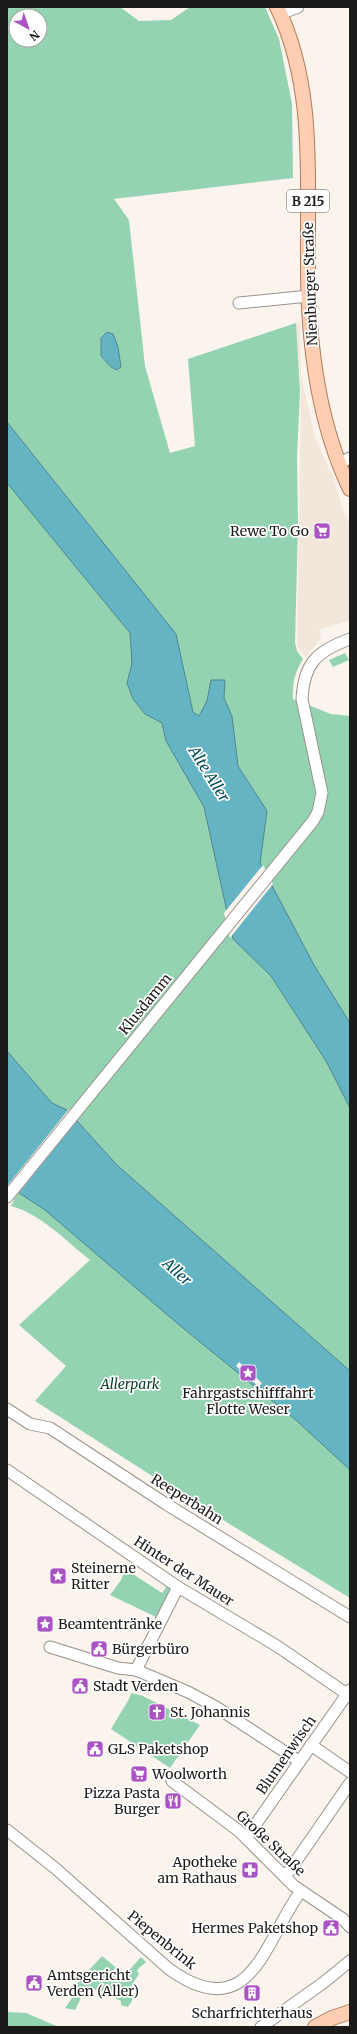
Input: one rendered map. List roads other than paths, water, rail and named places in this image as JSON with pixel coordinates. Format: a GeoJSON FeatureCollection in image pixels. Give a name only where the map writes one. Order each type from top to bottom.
{"type":"FeatureCollection","features":[{"type":"Feature","properties":{"kind":"main road","name":"Nienburger Straße"},"geometry":{"type":"LineString","coordinates":[[278,10],[295,59],[305,111],[308,154],[309,296],[313,360],[320,397],[344,460],[350,489]]}},
{"type":"Feature","properties":{"kind":"main road"},"geometry":{"type":"LineString","coordinates":[[315,2027],[347,2014]]}},
{"type":"Feature","properties":{"kind":"street"},"geometry":{"type":"LineString","coordinates":[[278,10],[298,7]]}},
{"type":"Feature","properties":{"kind":"street"},"geometry":{"type":"LineString","coordinates":[[239,303],[309,296]]}},
{"type":"Feature","properties":{"kind":"street","name":"Klusdamm"},"geometry":{"type":"LineString","coordinates":[[7,1196],[306,830],[318,812],[322,793],[302,699],[304,678],[311,663],[317,656],[330,647],[350,639]]}},
{"type":"Feature","properties":{"kind":"street","name":"Reeperbahn"},"geometry":{"type":"LineString","coordinates":[[7,1410],[30,1424],[50,1428],[166,1504],[350,1616]]}},
{"type":"Feature","properties":{"kind":"street","name":"Hinter der Mauer"},"geometry":{"type":"LineString","coordinates":[[7,1470],[178,1587],[349,1692]]}},
{"type":"Feature","properties":{"kind":"street"},"geometry":{"type":"LineString","coordinates":[[136,1670],[178,1587]]}},
{"type":"Feature","properties":{"kind":"street"},"geometry":{"type":"LineString","coordinates":[[50,1647],[118,1668],[136,1670],[188,1692],[299,1761]]}},
{"type":"Feature","properties":{"kind":"street","name":"Blumenwisch"},"geometry":{"type":"LineString","coordinates":[[246,1838],[349,1692]]}},
{"type":"Feature","properties":{"kind":"street"},"geometry":{"type":"LineString","coordinates":[[311,1745],[350,1772]]}},
{"type":"Feature","properties":{"kind":"street","name":"Große Straße"},"geometry":{"type":"LineString","coordinates":[[172,1782],[214,1812],[246,1838],[301,1891],[343,1919],[350,1927]]}},
{"type":"Feature","properties":{"kind":"street"},"geometry":{"type":"LineString","coordinates":[[285,1877],[350,1783]]}},
{"type":"Feature","properties":{"kind":"street","name":"Piepenbrink"},"geometry":{"type":"LineString","coordinates":[[7,1830],[85,1893],[169,1968],[186,1981],[212,1988],[228,1986],[251,1973],[264,1955],[301,1891]]}},
{"type":"Feature","properties":{"kind":"street"},"geometry":{"type":"LineString","coordinates":[[261,2027],[323,1983],[350,1961]]}},
{"type":"Feature","properties":{"kind":"water"},"geometry":{"type":"Polygon","coordinates":[[[107,332],[113,334],[118,347],[121,367],[117,370],[111,367],[101,356],[101,338],[107,332]]]}},
{"type":"Feature","properties":{"kind":"water","name":"Alte Aller"},"geometry":{"type":"Polygon","coordinates":[[[7,422],[176,634],[193,712],[199,716],[207,701],[211,680],[225,680],[224,698],[232,716],[238,766],[267,811],[260,863],[314,965],[350,1023],[350,1108],[326,1061],[271,976],[233,939],[204,807],[166,741],[162,723],[145,714],[133,699],[127,683],[132,663],[130,633],[7,483],[7,422]]]}},
{"type":"Feature","properties":{"kind":"water","name":"Aller"},"geometry":{"type":"Polygon","coordinates":[[[7,1051],[52,1103],[67,1110],[117,1165],[350,1371],[350,1470],[297,1421],[178,1324],[45,1210],[7,1185],[7,1051]]]}},
{"type":"Feature","properties":{"kind":"place","name":"Rewe To Go"},"geometry":{"type":"Point","coordinates":[322,531]}},
{"type":"Feature","properties":{"kind":"place","name":"Fahrgastschifffahrt Flotte Weser"},"geometry":{"type":"Point","coordinates":[248,1373]}},
{"type":"Feature","properties":{"kind":"place","name":"Steinerne Ritter"},"geometry":{"type":"Point","coordinates":[58,1576]}},
{"type":"Feature","properties":{"kind":"place","name":"Beamtentränke"},"geometry":{"type":"Point","coordinates":[45,1624]}},
{"type":"Feature","properties":{"kind":"place","name":"Bürgerbüro"},"geometry":{"type":"Point","coordinates":[99,1649]}},
{"type":"Feature","properties":{"kind":"place","name":"Stadt Verden"},"geometry":{"type":"Point","coordinates":[80,1686]}},
{"type":"Feature","properties":{"kind":"place","name":"St. Johannis"},"geometry":{"type":"Point","coordinates":[157,1712]}},
{"type":"Feature","properties":{"kind":"place","name":"GLS Paketshop"},"geometry":{"type":"Point","coordinates":[95,1749]}},
{"type":"Feature","properties":{"kind":"place","name":"Woolworth"},"geometry":{"type":"Point","coordinates":[139,1774]}},
{"type":"Feature","properties":{"kind":"place","name":"Pizza Pasta Burger"},"geometry":{"type":"Point","coordinates":[173,1801]}},
{"type":"Feature","properties":{"kind":"place","name":"Apotheke am Rathaus"},"geometry":{"type":"Point","coordinates":[250,1870]}},
{"type":"Feature","properties":{"kind":"place","name":"Hermes Paketshop"},"geometry":{"type":"Point","coordinates":[331,1928]}},
{"type":"Feature","properties":{"kind":"place","name":"Amtsgericht Verden (Aller)"},"geometry":{"type":"Point","coordinates":[34,1983]}},
{"type":"Feature","properties":{"kind":"place","name":"Scharfrichterhaus"},"geometry":{"type":"Point","coordinates":[252,1993]}},
{"type":"Feature","properties":{"kind":"park label","name":"Allerpark"},"geometry":{"type":"Point","coordinates":[130,1384]}}]}
